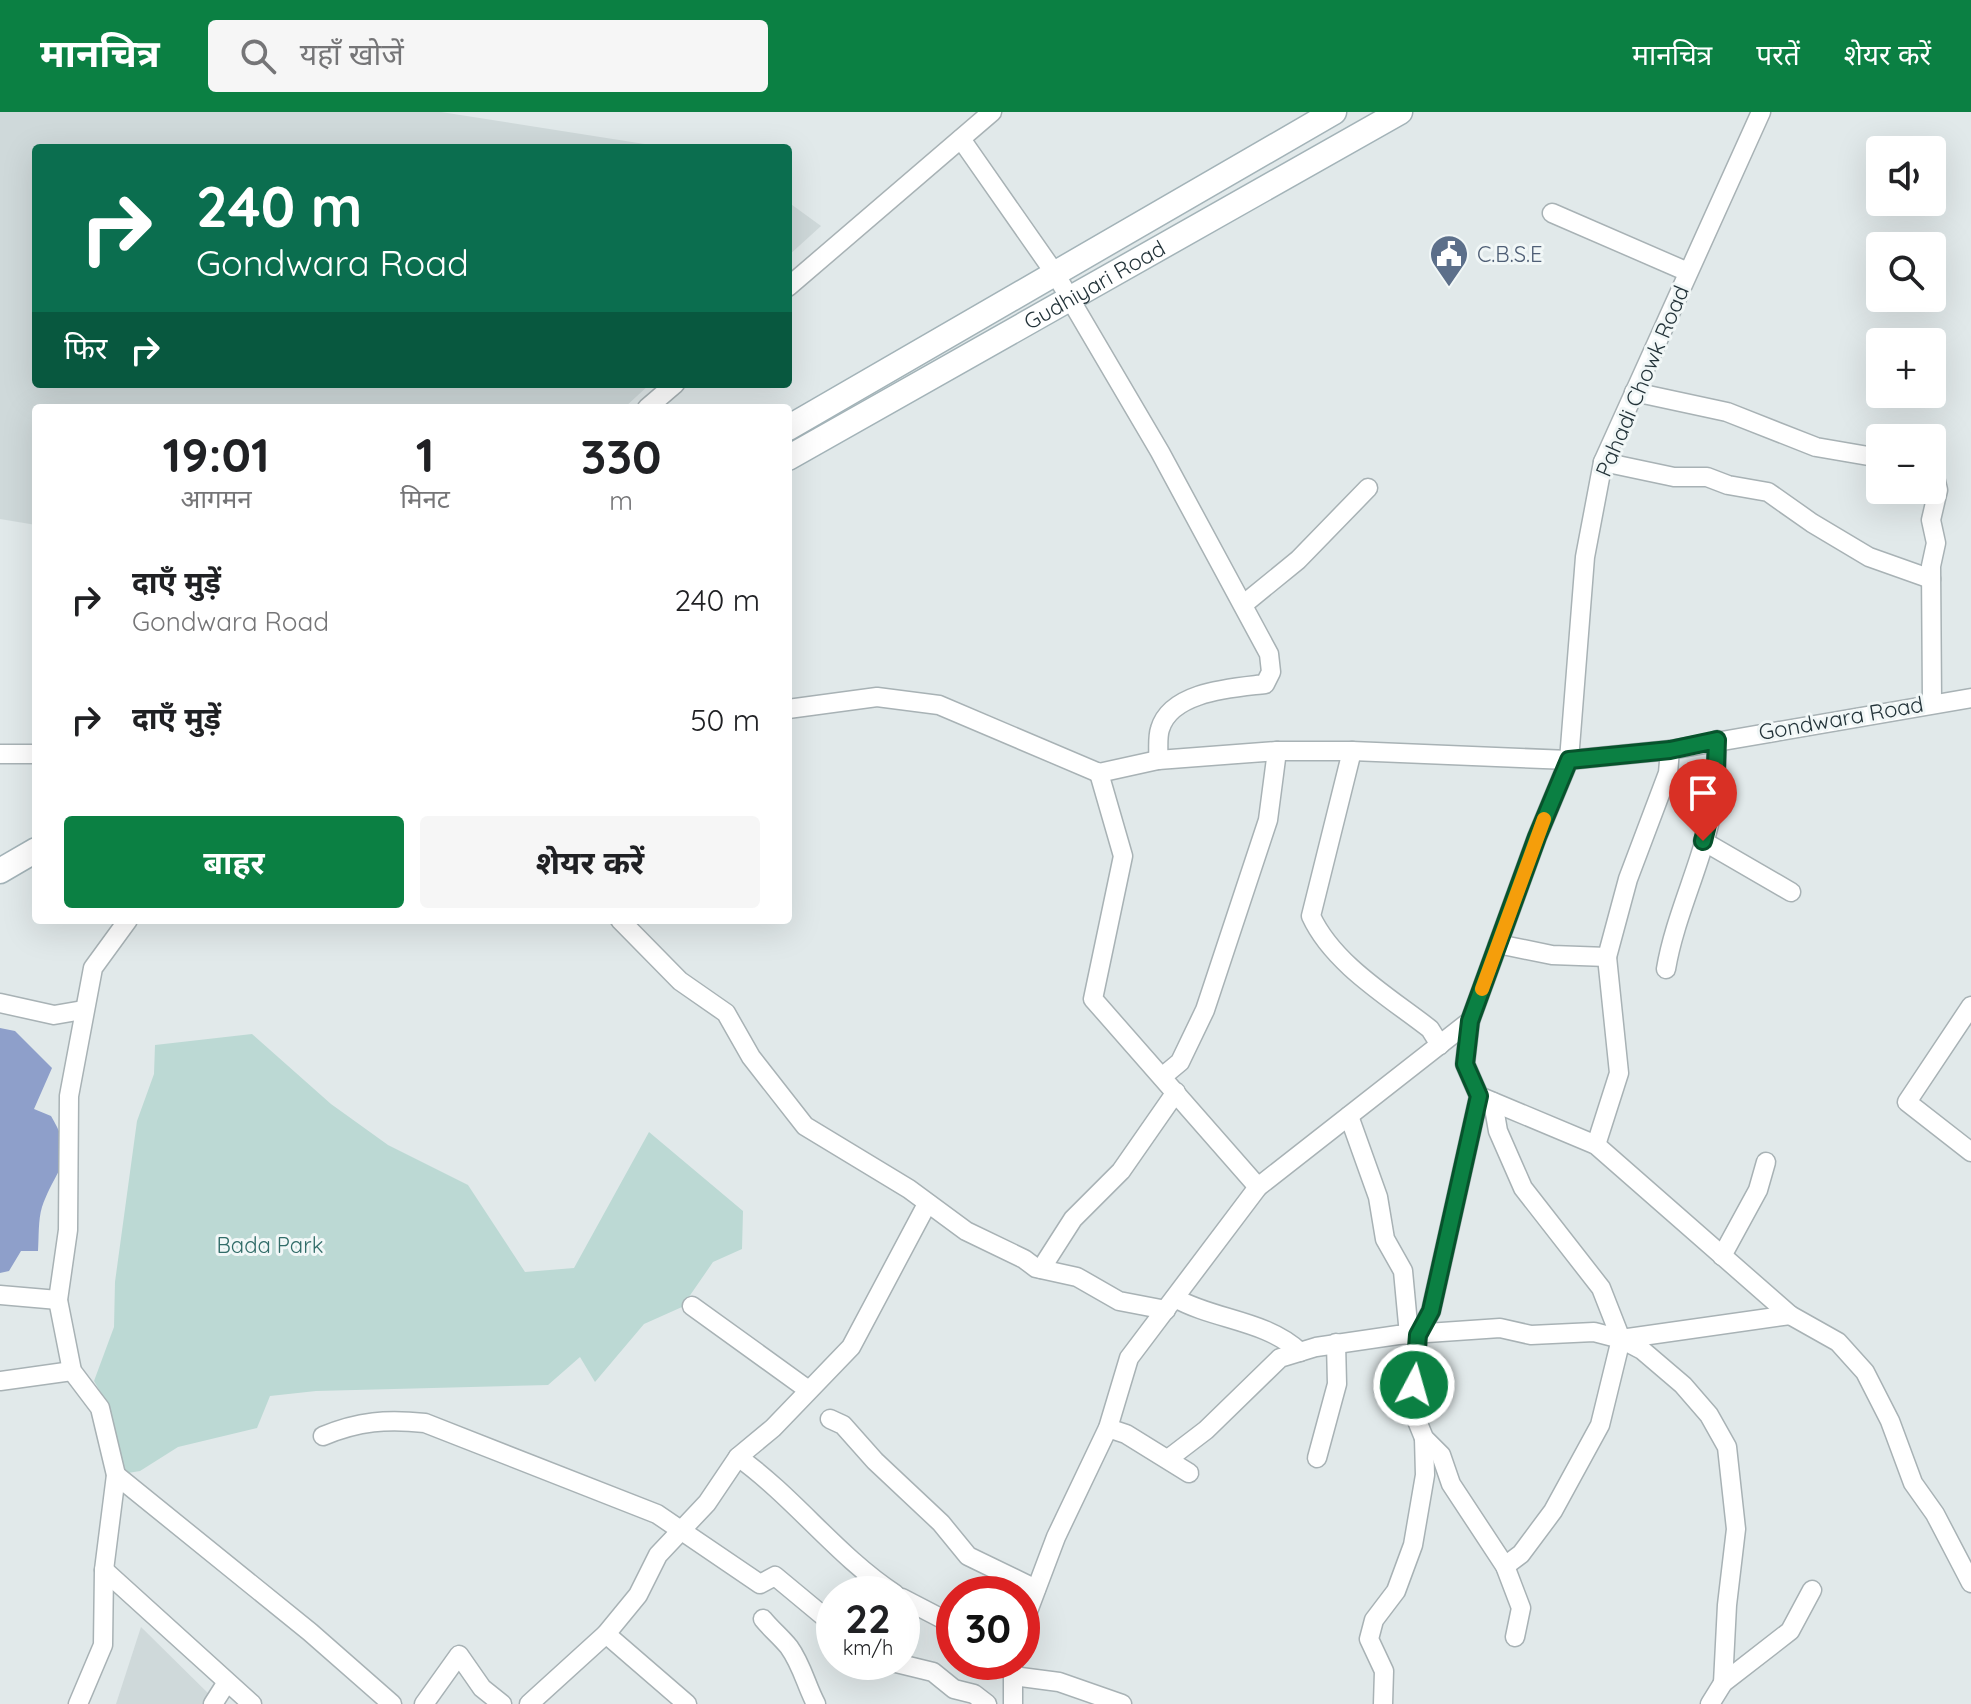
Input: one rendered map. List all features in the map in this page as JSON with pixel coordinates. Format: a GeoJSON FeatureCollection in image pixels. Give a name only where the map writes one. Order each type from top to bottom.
{"type":"FeatureCollection","features":[{"type":"Feature","properties":{"kind":"street"},"geometry":{"type":"LineString","coordinates":[[792,284],[992,112]]}},
{"type":"Feature","properties":{"kind":"street","name":"Gudhiyari Road"},"geometry":{"type":"LineString","coordinates":[[792,426],[1334,112]]}},
{"type":"Feature","properties":{"kind":"street","name":"Gudhiyari Road"},"geometry":{"type":"LineString","coordinates":[[792,456],[1400,112]]}},
{"type":"Feature","properties":{"kind":"street","name":"Pahadi Chowk Road"},"geometry":{"type":"LineString","coordinates":[[1621,1339],[1601,1288],[1523,1188],[1486,1099],[1465,1064],[1470,1021],[1569,760],[1585,557],[1603,462],[1761,112]]}},
{"type":"Feature","properties":{"kind":"street"},"geometry":{"type":"LineString","coordinates":[[961,139],[1056,275],[1244,604],[1269,654],[1271,672],[1265,684],[1231,689],[1177,706],[1164,719],[1159,731],[1158,760]]}},
{"type":"Feature","properties":{"kind":"street"},"geometry":{"type":"LineString","coordinates":[[1552,213],[1688,272]]}},
{"type":"Feature","properties":{"kind":"street"},"geometry":{"type":"LineString","coordinates":[[652,404],[670,388]]}},
{"type":"Feature","properties":{"kind":"street"},"geometry":{"type":"LineString","coordinates":[[1634,392],[1727,412],[1816,447],[1866,456]]}},
{"type":"Feature","properties":{"kind":"street"},"geometry":{"type":"LineString","coordinates":[[1603,462],[1674,477],[1707,477],[1728,485],[1768,492],[1869,557],[1931,579]]}},
{"type":"Feature","properties":{"kind":"street"},"geometry":{"type":"LineString","coordinates":[[1244,604],[1298,560],[1368,488]]}},
{"type":"Feature","properties":{"kind":"street"},"geometry":{"type":"LineString","coordinates":[[1932,702],[1931,579],[1936,543],[1931,520],[1935,504]]}},
{"type":"Feature","properties":{"kind":"street"},"geometry":{"type":"LineString","coordinates":[[792,708],[877,697],[939,705],[1099,773],[1123,856],[1093,999],[1258,1187]]}},
{"type":"Feature","properties":{"kind":"street","name":"Gondwara Road"},"geometry":{"type":"LineString","coordinates":[[1099,773],[1158,760],[1277,751],[1569,760],[1670,750],[1932,702],[1971,698]]}},
{"type":"Feature","properties":{"kind":"street"},"geometry":{"type":"LineString","coordinates":[[1666,969],[1671,939],[1703,841],[1715,792],[1717,740]]}},
{"type":"Feature","properties":{"kind":"street"},"geometry":{"type":"LineString","coordinates":[[1596,1145],[1619,1073],[1607,957],[1628,879],[1668,773],[1670,750]]}},
{"type":"Feature","properties":{"kind":"street"},"geometry":{"type":"LineString","coordinates":[[1162,1077],[1180,1062],[1205,1010],[1268,820],[1277,751]]}},
{"type":"Feature","properties":{"kind":"street"},"geometry":{"type":"LineString","coordinates":[[1352,751],[1311,916],[1320,935],[1342,958],[1430,1029],[1440,1045]]}},
{"type":"Feature","properties":{"kind":"street"},"geometry":{"type":"LineString","coordinates":[[0,754],[32,754]]}},
{"type":"Feature","properties":{"kind":"street"},"geometry":{"type":"LineString","coordinates":[[1703,841],[1791,892]]}},
{"type":"Feature","properties":{"kind":"street"},"geometry":{"type":"LineString","coordinates":[[0,871],[32,852]]}},
{"type":"Feature","properties":{"kind":"street"},"geometry":{"type":"LineString","coordinates":[[78,1704],[103,1645],[104,1570],[116,1475],[100,1408],[72,1371],[58,1300],[68,1230],[69,1096],[93,968],[125,924]]}},
{"type":"Feature","properties":{"kind":"street"},"geometry":{"type":"LineString","coordinates":[[624,924],[680,981],[726,1013],[751,1057],[805,1126],[966,1231],[1041,1269],[1077,1277],[1119,1301],[1192,1308],[1274,1335],[1300,1352]]}},
{"type":"Feature","properties":{"kind":"street"},"geometry":{"type":"LineString","coordinates":[[1498,944],[1552,955],[1607,957]]}},
{"type":"Feature","properties":{"kind":"street"},"geometry":{"type":"LineString","coordinates":[[0,1003],[54,1015],[83,1010]]}},
{"type":"Feature","properties":{"kind":"street"},"geometry":{"type":"LineString","coordinates":[[1971,1006],[1907,1102],[1971,1151]]}},
{"type":"Feature","properties":{"kind":"street"},"geometry":{"type":"LineString","coordinates":[[1040,1579],[1056,1537],[1108,1428],[1129,1358],[1258,1187],[1470,1021]]}},
{"type":"Feature","properties":{"kind":"street"},"geometry":{"type":"LineString","coordinates":[[1041,1269],[1073,1219],[1121,1171],[1176,1092]]}},
{"type":"Feature","properties":{"kind":"street"},"geometry":{"type":"LineString","coordinates":[[1413,1335],[1431,1311],[1486,1099],[1596,1145],[1790,1315],[1838,1342],[1865,1372],[1890,1421],[1913,1483],[1935,1514],[1971,1583]]}},
{"type":"Feature","properties":{"kind":"street"},"geometry":{"type":"LineString","coordinates":[[1349,1116],[1378,1197],[1385,1239],[1403,1271],[1413,1335],[1411,1406],[1424,1438],[1425,1475],[1413,1545],[1396,1591],[1374,1620],[1369,1639],[1384,1671],[1383,1704]]}},
{"type":"Feature","properties":{"kind":"street"},"geometry":{"type":"LineString","coordinates":[[1722,1256],[1758,1190],[1766,1162]]}},
{"type":"Feature","properties":{"kind":"street"},"geometry":{"type":"LineString","coordinates":[[529,1704],[606,1634],[638,1595],[658,1555],[707,1503],[738,1457],[773,1428],[807,1389],[851,1347],[927,1204]]}},
{"type":"Feature","properties":{"kind":"street"},"geometry":{"type":"LineString","coordinates":[[0,1295],[58,1300]]}},
{"type":"Feature","properties":{"kind":"street"},"geometry":{"type":"LineString","coordinates":[[692,1306],[807,1389]]}},
{"type":"Feature","properties":{"kind":"street"},"geometry":{"type":"LineString","coordinates":[[1621,1339],[1790,1315]]}},
{"type":"Feature","properties":{"kind":"street"},"geometry":{"type":"LineString","coordinates":[[1168,1459],[1206,1430],[1260,1374],[1280,1358],[1300,1352],[1336,1343],[1500,1328],[1531,1335],[1594,1332],[1621,1339],[1642,1350],[1683,1385],[1709,1415],[1727,1447],[1736,1529],[1727,1605],[1723,1683]]}},
{"type":"Feature","properties":{"kind":"street"},"geometry":{"type":"LineString","coordinates":[[1505,1566],[1521,1554],[1553,1511],[1600,1425],[1621,1339]]}},
{"type":"Feature","properties":{"kind":"street"},"geometry":{"type":"LineString","coordinates":[[1317,1458],[1337,1384],[1336,1343]]}},
{"type":"Feature","properties":{"kind":"street"},"geometry":{"type":"LineString","coordinates":[[0,1381],[72,1371]]}},
{"type":"Feature","properties":{"kind":"street"},"geometry":{"type":"LineString","coordinates":[[323,1436],[357,1422],[392,1419],[425,1423],[657,1514],[760,1584],[775,1576],[816,1610]]}},
{"type":"Feature","properties":{"kind":"street"},"geometry":{"type":"LineString","coordinates":[[830,1419],[843,1425],[875,1461],[941,1523],[968,1556],[1009,1576]]}},
{"type":"Feature","properties":{"kind":"street"},"geometry":{"type":"LineString","coordinates":[[1108,1428],[1126,1434],[1189,1473]]}},
{"type":"Feature","properties":{"kind":"street"},"geometry":{"type":"LineString","coordinates":[[1424,1438],[1441,1455],[1451,1484],[1505,1566],[1521,1608],[1515,1637]]}},
{"type":"Feature","properties":{"kind":"street"},"geometry":{"type":"LineString","coordinates":[[738,1457],[783,1492],[806,1520],[871,1576]]}},
{"type":"Feature","properties":{"kind":"street"},"geometry":{"type":"LineString","coordinates":[[116,1475],[310,1632],[392,1704]]}},
{"type":"Feature","properties":{"kind":"street"},"geometry":{"type":"LineString","coordinates":[[104,1570],[252,1704]]}},
{"type":"Feature","properties":{"kind":"street"},"geometry":{"type":"LineString","coordinates":[[1710,1704],[1723,1683],[1790,1631],[1812,1590]]}},
{"type":"Feature","properties":{"kind":"street"},"geometry":{"type":"LineString","coordinates":[[763,1619],[788,1647],[802,1670],[804,1686],[816,1704]]}},
{"type":"Feature","properties":{"kind":"street"},"geometry":{"type":"LineString","coordinates":[[606,1634],[687,1704]]}},
{"type":"Feature","properties":{"kind":"street"},"geometry":{"type":"LineString","coordinates":[[424,1704],[459,1655],[482,1688],[502,1704]]}},
{"type":"Feature","properties":{"kind":"street"},"geometry":{"type":"LineString","coordinates":[[920,1669],[933,1672],[949,1696],[974,1694],[987,1704]]}},
{"type":"Feature","properties":{"kind":"street"},"geometry":{"type":"LineString","coordinates":[[1040,1677],[1122,1704]]}},
{"type":"Feature","properties":{"kind":"street"},"geometry":{"type":"LineString","coordinates":[[1013,1680],[1013,1704]]}},
{"type":"Feature","properties":{"kind":"street"},"geometry":{"type":"LineString","coordinates":[[213,1704],[227,1682]]}},
{"type":"Feature","properties":{"kind":"shaded area"},"geometry":{"type":"Polygon","coordinates":[[[0,112],[441,112],[645,144],[32,144],[32,388],[646,388],[628,404],[32,404],[32,524],[0,519],[0,112]]]}},
{"type":"Feature","properties":{"kind":"shaded area"},"geometry":{"type":"Polygon","coordinates":[[[792,205],[821,226],[792,252],[792,205]]]}},
{"type":"Feature","properties":{"kind":"shaded area"},"geometry":{"type":"Polygon","coordinates":[[[141,1627],[219,1704],[116,1704],[141,1627]]]}},
{"type":"Feature","properties":{"kind":"green space","name":"Bada Park"},"geometry":{"type":"Polygon","coordinates":[[[252,1034],[331,1104],[388,1145],[468,1185],[525,1272],[574,1268],[649,1132],[743,1211],[742,1249],[713,1262],[682,1307],[644,1324],[595,1382],[580,1357],[548,1385],[316,1391],[270,1396],[257,1428],[178,1447],[140,1471],[116,1475],[108,1405],[94,1381],[114,1327],[115,1282],[137,1121],[154,1074],[155,1045],[252,1034]]]}},
{"type":"Feature","properties":{"kind":"water"},"geometry":{"type":"Polygon","coordinates":[[[0,1028],[15,1031],[52,1068],[34,1109],[51,1116],[59,1131],[64,1153],[59,1172],[42,1207],[38,1251],[21,1251],[9,1271],[0,1273],[0,1028]]]}},
{"type":"Feature","properties":{"kind":"slow traffic"},"geometry":{"type":"LineString","coordinates":[[1482,989],[1544,819]]}},
{"type":"Feature","properties":{"kind":"place","name":"C.B.S.E"},"geometry":{"type":"Point","coordinates":[1449,288]}},
{"type":"Feature","properties":{"kind":"route"},"geometry":{"type":"LineString","coordinates":[[1414,1385],[1418,1335],[1431,1311],[1434,1286],[1479,1096],[1465,1064],[1470,1021],[1537,837],[1569,760],[1670,750],[1717,740],[1715,792],[1703,841]]}}]}
